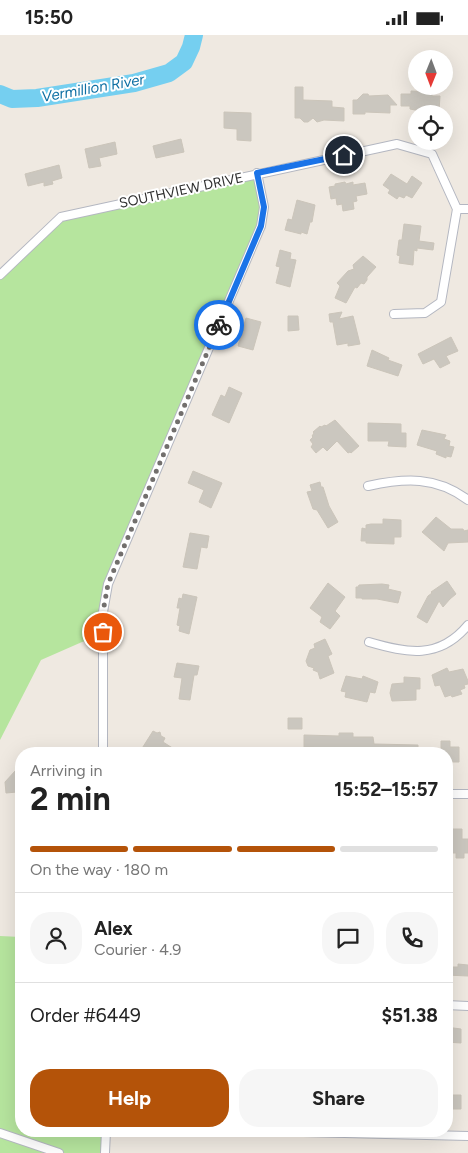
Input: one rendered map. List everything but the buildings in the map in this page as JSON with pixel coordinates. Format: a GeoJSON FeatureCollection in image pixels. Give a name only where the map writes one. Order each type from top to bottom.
{"type":"FeatureCollection","features":[{"type":"Feature","properties":{"kind":"street","name":"SOUTHVIEW DRIVE"},"geometry":{"type":"LineString","coordinates":[[0,275],[61,217],[397,144],[432,154],[457,209]]}},
{"type":"Feature","properties":{"kind":"street"},"geometry":{"type":"LineString","coordinates":[[104,747],[103,612],[108,584],[261,226],[264,207],[257,173]]}},
{"type":"Feature","properties":{"kind":"street"},"geometry":{"type":"LineString","coordinates":[[394,313],[425,313],[441,302],[457,209],[468,209]]}},
{"type":"Feature","properties":{"kind":"street"},"geometry":{"type":"LineString","coordinates":[[368,486],[396,480],[425,481],[446,487],[468,500]]}},
{"type":"Feature","properties":{"kind":"street"},"geometry":{"type":"LineString","coordinates":[[369,642],[401,651],[434,649],[457,636],[468,625]]}},
{"type":"Feature","properties":{"kind":"street"},"geometry":{"type":"LineString","coordinates":[[453,794],[468,794]]}},
{"type":"Feature","properties":{"kind":"street"},"geometry":{"type":"LineString","coordinates":[[453,1005],[468,1006]]}},
{"type":"Feature","properties":{"kind":"street"},"geometry":{"type":"LineString","coordinates":[[0,1133],[59,1153]]}},
{"type":"Feature","properties":{"kind":"street"},"geometry":{"type":"LineString","coordinates":[[453,1136],[468,1136]]}},
{"type":"Feature","properties":{"kind":"street"},"geometry":{"type":"LineString","coordinates":[[105,1153],[106,1137]]}},
{"type":"Feature","properties":{"kind":"green space"},"geometry":{"type":"Polygon","coordinates":[[[257,173],[264,207],[261,226],[108,584],[103,635],[41,660],[0,740],[0,275],[61,217],[257,173]]]}},
{"type":"Feature","properties":{"kind":"green space"},"geometry":{"type":"Polygon","coordinates":[[[0,936],[15,937],[15,1137],[106,1137],[105,1153],[0,1153],[0,936]]]}},
{"type":"Feature","properties":{"kind":"waterway","name":"Vermillion River"},"geometry":{"type":"LineString","coordinates":[[0,94],[12,99],[37,98],[134,83],[169,73],[184,62],[194,35]]}},
{"type":"Feature","properties":{"kind":"way so far"},"geometry":{"type":"LineString","coordinates":[[103,632],[103,612],[108,584],[219,325]]}},
{"type":"Feature","properties":{"kind":"route"},"geometry":{"type":"LineString","coordinates":[[219,325],[261,226],[264,207],[257,173],[344,155]]}}]}
